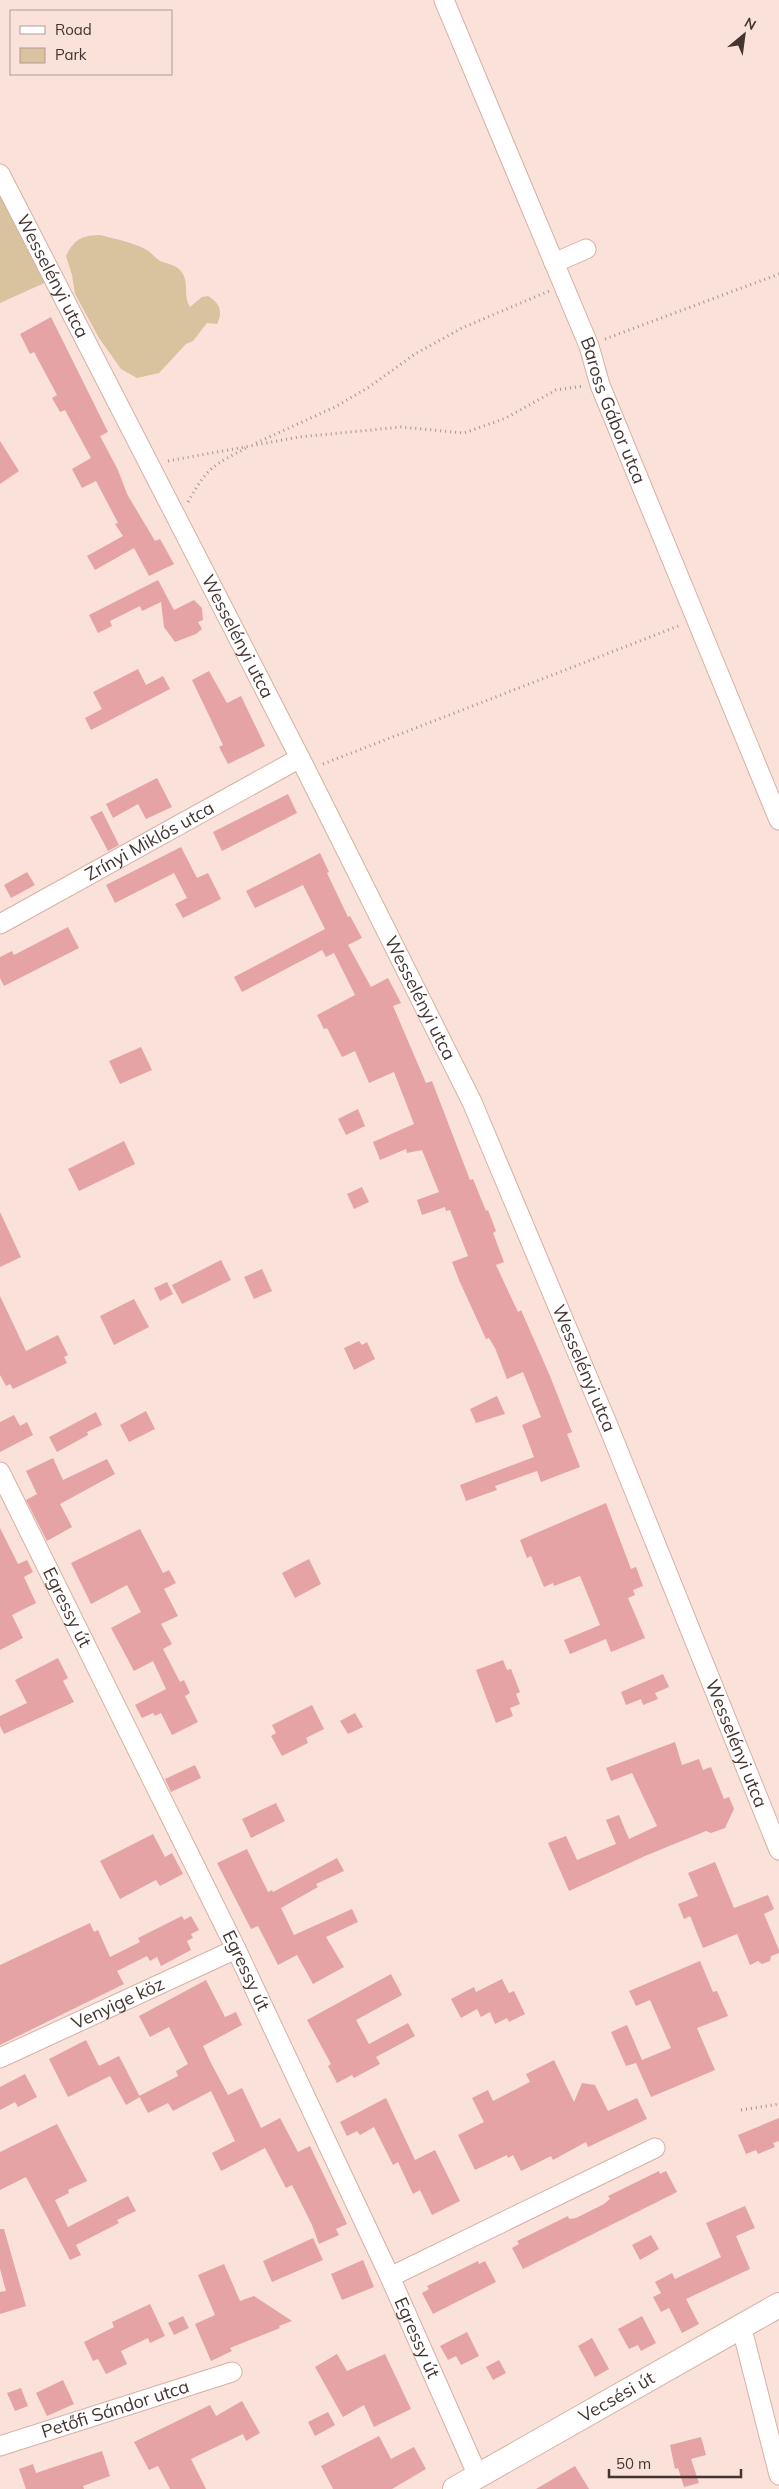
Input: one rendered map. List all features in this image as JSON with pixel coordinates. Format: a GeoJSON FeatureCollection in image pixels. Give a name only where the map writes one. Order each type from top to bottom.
{"type":"FeatureCollection","features":[{"type":"Feature","properties":{"kind":"main road","name":"Vecsési út"},"geometry":{"type":"LineString","coordinates":[[456,2489],[779,2305]]}},
{"type":"Feature","properties":{"kind":"street","name":"Baross Gábor utca"},"geometry":{"type":"LineString","coordinates":[[444,0],[589,346],[600,385],[779,820]]}},
{"type":"Feature","properties":{"kind":"street","name":"Wesselényi utca"},"geometry":{"type":"LineString","coordinates":[[0,174],[303,764],[472,1102],[613,1437],[779,1850]]}},
{"type":"Feature","properties":{"kind":"street"},"geometry":{"type":"LineString","coordinates":[[554,263],[586,248]]}},
{"type":"Feature","properties":{"kind":"street","name":"Zrínyi Miklós utca"},"geometry":{"type":"LineString","coordinates":[[0,924],[303,764]]}},
{"type":"Feature","properties":{"kind":"street","name":"Egressy út"},"geometry":{"type":"LineString","coordinates":[[0,1472],[236,1949],[390,2277],[478,2476]]}},
{"type":"Feature","properties":{"kind":"street","name":"Venyige köz"},"geometry":{"type":"LineString","coordinates":[[0,2058],[236,1949]]}},
{"type":"Feature","properties":{"kind":"street"},"geometry":{"type":"LineString","coordinates":[[390,2277],[655,2148]]}},
{"type":"Feature","properties":{"kind":"street"},"geometry":{"type":"LineString","coordinates":[[741,2325],[779,2475]]}},
{"type":"Feature","properties":{"kind":"street","name":"Petőfi Sándor utca"},"geometry":{"type":"LineString","coordinates":[[0,2446],[232,2372]]}},
{"type":"Feature","properties":{"kind":"path"},"geometry":{"type":"LineString","coordinates":[[589,346],[620,332],[779,274]]}},
{"type":"Feature","properties":{"kind":"path"},"geometry":{"type":"LineString","coordinates":[[178,520],[201,477],[214,465],[250,446],[335,407],[369,387],[415,354],[462,328],[563,285]]}},
{"type":"Feature","properties":{"kind":"path"},"geometry":{"type":"LineString","coordinates":[[150,465],[299,437],[401,427],[464,433],[506,418],[556,390],[600,385]]}},
{"type":"Feature","properties":{"kind":"path"},"geometry":{"type":"LineString","coordinates":[[303,764],[696,619]]}},
{"type":"Feature","properties":{"kind":"path"},"geometry":{"type":"LineString","coordinates":[[742,2110],[779,2104]]}},
{"type":"Feature","properties":{"kind":"green space"},"geometry":{"type":"Polygon","coordinates":[[[0,180],[51,280],[0,303],[0,180]]]}},
{"type":"Feature","properties":{"kind":"green space"},"geometry":{"type":"Polygon","coordinates":[[[100,235],[140,247],[147,250],[160,261],[178,268],[185,278],[187,299],[190,307],[202,297],[208,296],[218,305],[220,316],[217,324],[207,323],[193,341],[186,344],[159,373],[137,378],[121,369],[99,338],[75,294],[66,256],[75,242],[88,236],[100,235]]]}},
{"type":"Feature","properties":{"kind":"building"},"geometry":{"type":"Polygon","coordinates":[[[51,317],[108,432],[100,436],[118,470],[127,494],[155,541],[160,539],[174,564],[149,576],[134,548],[95,570],[87,556],[123,536],[115,524],[118,523],[96,481],[82,488],[72,469],[91,458],[65,410],[60,412],[52,398],[57,395],[34,352],[30,354],[20,334],[51,317]]]}},
{"type":"Feature","properties":{"kind":"building"},"geometry":{"type":"Polygon","coordinates":[[[0,441],[19,471],[0,484],[0,441]]]}},
{"type":"Feature","properties":{"kind":"building"},"geometry":{"type":"Polygon","coordinates":[[[158,580],[174,610],[194,600],[202,608],[203,620],[198,622],[202,629],[196,634],[175,642],[164,627],[161,602],[142,611],[140,606],[110,621],[112,626],[98,633],[89,615],[158,580]]]}},
{"type":"Feature","properties":{"kind":"building"},"geometry":{"type":"Polygon","coordinates":[[[138,669],[146,685],[163,676],[170,689],[91,730],[85,718],[102,709],[93,692],[138,669]]]}},
{"type":"Feature","properties":{"kind":"building"},"geometry":{"type":"Polygon","coordinates":[[[209,671],[227,703],[241,696],[265,746],[228,764],[219,747],[223,745],[192,680],[209,671]]]}},
{"type":"Feature","properties":{"kind":"building"},"geometry":{"type":"Polygon","coordinates":[[[157,778],[172,807],[146,819],[138,804],[113,818],[106,804],[157,778]]]}},
{"type":"Feature","properties":{"kind":"building"},"geometry":{"type":"Polygon","coordinates":[[[288,794],[297,813],[222,851],[213,832],[288,794]]]}},
{"type":"Feature","properties":{"kind":"building"},"geometry":{"type":"Polygon","coordinates":[[[102,811],[119,845],[108,851],[90,817],[102,811]]]}},
{"type":"Feature","properties":{"kind":"building"},"geometry":{"type":"Polygon","coordinates":[[[181,847],[197,878],[208,873],[221,899],[183,918],[175,904],[187,898],[174,873],[115,903],[106,885],[181,847]]]}},
{"type":"Feature","properties":{"kind":"building"},"geometry":{"type":"Polygon","coordinates":[[[320,853],[329,872],[327,873],[348,917],[350,916],[362,938],[348,945],[371,987],[388,978],[401,1003],[393,1006],[426,1083],[432,1081],[470,1180],[473,1179],[486,1211],[488,1210],[496,1231],[493,1233],[504,1262],[496,1265],[518,1312],[521,1310],[550,1376],[572,1432],[567,1434],[580,1467],[541,1482],[537,1471],[495,1486],[497,1490],[466,1501],[460,1485],[534,1457],[522,1425],[541,1417],[523,1372],[507,1379],[495,1348],[489,1338],[486,1339],[459,1280],[452,1262],[468,1256],[450,1210],[446,1211],[445,1207],[422,1215],[417,1200],[439,1192],[422,1150],[407,1153],[406,1149],[380,1160],[373,1142],[414,1124],[394,1072],[369,1083],[355,1051],[342,1057],[327,1028],[324,1029],[317,1015],[355,995],[334,953],[326,957],[322,950],[242,992],[234,977],[325,929],[303,885],[255,908],[246,891],[320,853]]]}},
{"type":"Feature","properties":{"kind":"building"},"geometry":{"type":"Polygon","coordinates":[[[27,872],[35,885],[11,898],[4,885],[27,872]]]}},
{"type":"Feature","properties":{"kind":"building"},"geometry":{"type":"Polygon","coordinates":[[[68,927],[79,948],[4,986],[0,978],[0,957],[12,951],[14,955],[68,927]]]}},
{"type":"Feature","properties":{"kind":"building"},"geometry":{"type":"Polygon","coordinates":[[[141,1047],[152,1070],[120,1084],[109,1061],[141,1047]]]}},
{"type":"Feature","properties":{"kind":"building"},"geometry":{"type":"Polygon","coordinates":[[[358,1109],[365,1126],[346,1135],[338,1119],[358,1109]]]}},
{"type":"Feature","properties":{"kind":"building"},"geometry":{"type":"Polygon","coordinates":[[[124,1141],[135,1164],[79,1191],[68,1169],[124,1141]]]}},
{"type":"Feature","properties":{"kind":"building"},"geometry":{"type":"Polygon","coordinates":[[[362,1187],[369,1202],[354,1209],[347,1194],[362,1187]]]}},
{"type":"Feature","properties":{"kind":"building"},"geometry":{"type":"Polygon","coordinates":[[[0,1212],[21,1257],[0,1267],[0,1212]]]}},
{"type":"Feature","properties":{"kind":"building"},"geometry":{"type":"Polygon","coordinates":[[[221,1260],[231,1280],[182,1304],[172,1285],[221,1260]]]}},
{"type":"Feature","properties":{"kind":"building"},"geometry":{"type":"Polygon","coordinates":[[[262,1269],[272,1291],[254,1299],[244,1277],[262,1269]]]}},
{"type":"Feature","properties":{"kind":"building"},"geometry":{"type":"Polygon","coordinates":[[[167,1282],[173,1294],[160,1301],[154,1288],[167,1282]]]}},
{"type":"Feature","properties":{"kind":"building"},"geometry":{"type":"Polygon","coordinates":[[[0,1296],[26,1351],[58,1335],[68,1355],[64,1357],[67,1363],[13,1389],[10,1384],[6,1386],[0,1375],[0,1296]]]}},
{"type":"Feature","properties":{"kind":"building"},"geometry":{"type":"Polygon","coordinates":[[[134,1299],[149,1327],[114,1345],[100,1316],[134,1299]]]}},
{"type":"Feature","properties":{"kind":"building"},"geometry":{"type":"Polygon","coordinates":[[[359,1341],[362,1345],[367,1342],[375,1359],[354,1370],[344,1348],[359,1341]]]}},
{"type":"Feature","properties":{"kind":"building"},"geometry":{"type":"Polygon","coordinates":[[[497,1396],[505,1414],[476,1423],[470,1409],[497,1396]]]}},
{"type":"Feature","properties":{"kind":"building"},"geometry":{"type":"Polygon","coordinates":[[[146,1411],[155,1429],[129,1442],[120,1425],[146,1411]]]}},
{"type":"Feature","properties":{"kind":"building"},"geometry":{"type":"Polygon","coordinates":[[[96,1412],[102,1425],[87,1432],[88,1435],[57,1452],[49,1437],[96,1412]]]}},
{"type":"Feature","properties":{"kind":"building"},"geometry":{"type":"Polygon","coordinates":[[[14,1415],[20,1426],[27,1422],[33,1435],[0,1452],[0,1422],[14,1415]]]}},
{"type":"Feature","properties":{"kind":"building"},"geometry":{"type":"Polygon","coordinates":[[[53,1458],[63,1480],[107,1459],[115,1474],[60,1504],[72,1527],[47,1541],[26,1500],[37,1494],[26,1471],[53,1458]]]}},
{"type":"Feature","properties":{"kind":"building"},"geometry":{"type":"Polygon","coordinates":[[[606,1503],[631,1569],[636,1567],[643,1586],[633,1590],[635,1595],[628,1598],[645,1638],[611,1652],[606,1639],[570,1654],[564,1640],[600,1625],[580,1576],[554,1586],[553,1583],[544,1587],[531,1556],[527,1558],[520,1540],[606,1503]]]}},
{"type":"Feature","properties":{"kind":"building"},"geometry":{"type":"Polygon","coordinates":[[[0,1528],[18,1564],[27,1560],[33,1572],[24,1577],[36,1603],[12,1615],[23,1638],[0,1650],[0,1528]]]}},
{"type":"Feature","properties":{"kind":"building"},"geometry":{"type":"Polygon","coordinates":[[[140,1529],[163,1573],[169,1570],[176,1583],[164,1589],[178,1616],[161,1624],[172,1644],[163,1649],[180,1682],[184,1680],[190,1693],[185,1696],[198,1722],[172,1735],[161,1713],[155,1716],[153,1713],[142,1718],[135,1705],[166,1689],[153,1661],[134,1671],[111,1628],[141,1612],[127,1585],[91,1604],[71,1563],[140,1529]]]}},
{"type":"Feature","properties":{"kind":"building"},"geometry":{"type":"Polygon","coordinates":[[[309,1559],[321,1584],[295,1598],[282,1573],[309,1559]]]}},
{"type":"Feature","properties":{"kind":"building"},"geometry":{"type":"Polygon","coordinates":[[[58,1658],[68,1678],[63,1681],[74,1702],[4,1734],[0,1726],[0,1716],[27,1703],[15,1680],[58,1658]]]}},
{"type":"Feature","properties":{"kind":"building"},"geometry":{"type":"Polygon","coordinates":[[[503,1660],[507,1670],[511,1669],[520,1692],[516,1694],[520,1704],[510,1708],[513,1716],[496,1723],[476,1670],[503,1660]]]}},
{"type":"Feature","properties":{"kind":"building"},"geometry":{"type":"Polygon","coordinates":[[[663,1674],[669,1687],[655,1693],[658,1699],[643,1705],[641,1699],[626,1705],[621,1692],[663,1674]]]}},
{"type":"Feature","properties":{"kind":"building"},"geometry":{"type":"Polygon","coordinates":[[[312,1705],[324,1729],[306,1738],[308,1743],[282,1756],[271,1736],[276,1733],[272,1725],[312,1705]]]}},
{"type":"Feature","properties":{"kind":"building"},"geometry":{"type":"Polygon","coordinates":[[[355,1713],[363,1727],[348,1734],[340,1721],[355,1713]]]}},
{"type":"Feature","properties":{"kind":"building"},"geometry":{"type":"Polygon","coordinates":[[[675,1742],[682,1765],[699,1759],[703,1770],[711,1767],[724,1799],[729,1797],[734,1809],[725,1828],[711,1833],[706,1831],[645,1856],[569,1891],[548,1843],[566,1836],[577,1860],[616,1844],[606,1820],[619,1815],[629,1839],[657,1826],[632,1773],[611,1781],[606,1768],[675,1742]]]}},
{"type":"Feature","properties":{"kind":"building"},"geometry":{"type":"Polygon","coordinates":[[[195,1765],[201,1778],[171,1792],[165,1779],[195,1765]]]}},
{"type":"Feature","properties":{"kind":"building"},"geometry":{"type":"Polygon","coordinates":[[[276,1803],[285,1821],[251,1838],[242,1819],[276,1803]]]}},
{"type":"Feature","properties":{"kind":"building"},"geometry":{"type":"Polygon","coordinates":[[[153,1834],[165,1857],[172,1853],[183,1874],[160,1886],[156,1880],[120,1899],[100,1861],[153,1834]]]}},
{"type":"Feature","properties":{"kind":"building"},"geometry":{"type":"Polygon","coordinates":[[[247,1849],[268,1892],[272,1890],[273,1892],[337,1858],[344,1871],[316,1884],[318,1887],[281,1908],[294,1935],[352,1909],[358,1922],[326,1937],[344,1967],[313,1984],[297,1955],[278,1965],[258,1926],[251,1929],[217,1863],[247,1849]]]}},
{"type":"Feature","properties":{"kind":"building"},"geometry":{"type":"Polygon","coordinates":[[[715,1862],[734,1908],[768,1895],[774,1909],[764,1914],[779,1950],[779,1953],[771,1956],[770,1961],[762,1964],[758,1961],[750,1965],[737,1934],[703,1948],[690,1916],[684,1919],[678,1904],[698,1896],[688,1873],[715,1862]]]}},
{"type":"Feature","properties":{"kind":"building"},"geometry":{"type":"Polygon","coordinates":[[[182,1916],[184,1920],[191,1916],[199,1930],[191,1934],[193,1938],[187,1941],[191,1950],[161,1966],[157,1957],[150,1961],[147,1956],[117,1971],[124,1984],[0,2045],[0,1965],[90,1923],[94,1932],[98,1930],[110,1957],[140,1942],[138,1938],[182,1916]]]}},
{"type":"Feature","properties":{"kind":"building"},"geometry":{"type":"Polygon","coordinates":[[[700,1961],[713,1992],[717,1991],[728,2016],[697,2028],[715,2070],[651,2097],[636,2063],[626,2066],[611,2032],[627,2025],[642,2060],[671,2048],[650,2000],[636,2006],[629,1991],[700,1961]]]}},
{"type":"Feature","properties":{"kind":"building"},"geometry":{"type":"Polygon","coordinates":[[[391,1974],[402,1995],[356,2020],[369,2044],[408,2023],[415,2036],[376,2057],[380,2064],[354,2078],[352,2075],[337,2083],[328,2066],[331,2064],[307,2020],[391,1974]]]}},
{"type":"Feature","properties":{"kind":"building"},"geometry":{"type":"Polygon","coordinates":[[[502,1979],[509,1993],[514,1991],[525,2014],[509,2022],[507,2018],[495,2024],[490,2012],[481,2017],[477,2009],[461,2018],[451,1999],[474,1987],[476,1992],[502,1979]]]}},
{"type":"Feature","properties":{"kind":"building"},"geometry":{"type":"Polygon","coordinates":[[[206,1980],[225,2017],[236,2012],[242,2025],[203,2046],[211,2063],[228,2095],[242,2088],[261,2128],[280,2118],[298,2152],[310,2146],[347,2224],[336,2229],[339,2235],[319,2244],[312,2225],[292,2185],[286,2188],[265,2148],[221,2171],[212,2153],[235,2141],[211,2091],[173,2111],[168,2103],[148,2113],[139,2096],[178,2076],[176,2071],[188,2064],[169,2027],[150,2037],[139,2016],[206,1980]]]}},
{"type":"Feature","properties":{"kind":"building"},"geometry":{"type":"Polygon","coordinates":[[[86,2040],[99,2066],[119,2056],[140,2097],[126,2105],[110,2076],[68,2097],[49,2059],[86,2040]]]}},
{"type":"Feature","properties":{"kind":"building"},"geometry":{"type":"Polygon","coordinates":[[[554,2060],[574,2102],[582,2083],[595,2085],[608,2111],[637,2098],[647,2119],[588,2147],[586,2142],[553,2160],[551,2156],[521,2171],[513,2155],[508,2158],[507,2155],[475,2170],[458,2135],[484,2122],[472,2098],[488,2090],[493,2101],[530,2082],[526,2074],[554,2060]]]}},
{"type":"Feature","properties":{"kind":"building"},"geometry":{"type":"Polygon","coordinates":[[[25,2074],[37,2097],[18,2107],[15,2102],[0,2110],[0,2087],[25,2074]]]}},
{"type":"Feature","properties":{"kind":"building"},"geometry":{"type":"Polygon","coordinates":[[[386,2098],[415,2160],[435,2150],[460,2201],[432,2215],[420,2190],[413,2194],[398,2162],[393,2165],[374,2127],[360,2135],[357,2131],[347,2136],[340,2122],[386,2098]]]}},
{"type":"Feature","properties":{"kind":"building"},"geometry":{"type":"Polygon","coordinates":[[[779,2118],[779,2141],[773,2143],[775,2147],[758,2154],[756,2150],[746,2154],[738,2135],[779,2118]]]}},
{"type":"Feature","properties":{"kind":"building"},"geometry":{"type":"Polygon","coordinates":[[[57,2124],[87,2181],[68,2190],[69,2193],[55,2200],[68,2227],[128,2196],[136,2211],[117,2220],[119,2223],[76,2245],[81,2255],[70,2260],[26,2177],[0,2190],[0,2152],[57,2124]]]}},
{"type":"Feature","properties":{"kind":"building"},"geometry":{"type":"Polygon","coordinates":[[[659,2171],[660,2174],[666,2171],[677,2192],[523,2269],[512,2248],[519,2244],[517,2241],[568,2216],[569,2219],[576,2218],[604,2204],[610,2199],[608,2196],[659,2171]]]}},
{"type":"Feature","properties":{"kind":"building"},"geometry":{"type":"Polygon","coordinates":[[[745,2206],[755,2228],[736,2236],[750,2269],[686,2299],[699,2324],[682,2333],[669,2308],[661,2312],[653,2297],[661,2293],[655,2282],[672,2273],[675,2279],[721,2257],[706,2223],[745,2206]]]}},
{"type":"Feature","properties":{"kind":"building"},"geometry":{"type":"Polygon","coordinates":[[[0,2229],[4,2229],[26,2306],[0,2314],[0,2292],[6,2291],[0,2269],[0,2229]]]}},
{"type":"Feature","properties":{"kind":"building"},"geometry":{"type":"Polygon","coordinates":[[[651,2235],[659,2249],[640,2260],[632,2245],[651,2235]]]}},
{"type":"Feature","properties":{"kind":"building"},"geometry":{"type":"Polygon","coordinates":[[[313,2238],[323,2260],[272,2282],[263,2261],[313,2238]]]}},
{"type":"Feature","properties":{"kind":"building"},"geometry":{"type":"Polygon","coordinates":[[[363,2260],[374,2287],[342,2300],[331,2274],[363,2260]]]}},
{"type":"Feature","properties":{"kind":"building"},"geometry":{"type":"Polygon","coordinates":[[[478,2261],[479,2264],[485,2261],[496,2282],[433,2314],[422,2293],[429,2289],[427,2286],[478,2261]]]}},
{"type":"Feature","properties":{"kind":"building"},"geometry":{"type":"Polygon","coordinates":[[[224,2264],[240,2301],[254,2296],[292,2321],[279,2326],[280,2328],[230,2348],[232,2351],[211,2361],[195,2324],[215,2315],[198,2275],[224,2264]]]}},
{"type":"Feature","properties":{"kind":"building"},"geometry":{"type":"Polygon","coordinates":[[[150,2304],[165,2336],[150,2343],[148,2338],[121,2351],[127,2364],[106,2374],[98,2359],[93,2361],[84,2342],[114,2327],[112,2322],[150,2304]]]}},
{"type":"Feature","properties":{"kind":"building"},"geometry":{"type":"Polygon","coordinates":[[[183,2316],[189,2328],[174,2335],[168,2323],[183,2316]]]}},
{"type":"Feature","properties":{"kind":"building"},"geometry":{"type":"Polygon","coordinates":[[[642,2316],[656,2343],[641,2351],[638,2345],[629,2349],[618,2329],[642,2316]]]}},
{"type":"Feature","properties":{"kind":"building"},"geometry":{"type":"Polygon","coordinates":[[[467,2332],[479,2356],[461,2365],[456,2356],[448,2360],[440,2346],[467,2332]]]}},
{"type":"Feature","properties":{"kind":"building"},"geometry":{"type":"Polygon","coordinates":[[[592,2338],[609,2369],[595,2377],[578,2346],[592,2338]]]}},
{"type":"Feature","properties":{"kind":"building"},"geometry":{"type":"Polygon","coordinates":[[[337,2354],[347,2371],[385,2354],[411,2409],[374,2427],[364,2405],[343,2417],[315,2367],[337,2354]]]}},
{"type":"Feature","properties":{"kind":"building"},"geometry":{"type":"Polygon","coordinates":[[[499,2360],[506,2373],[493,2380],[486,2367],[499,2360]]]}},
{"type":"Feature","properties":{"kind":"building"},"geometry":{"type":"Polygon","coordinates":[[[63,2380],[74,2404],[47,2416],[36,2393],[63,2380]]]}},
{"type":"Feature","properties":{"kind":"building"},"geometry":{"type":"Polygon","coordinates":[[[21,2388],[28,2406],[15,2411],[7,2393],[21,2388]]]}},
{"type":"Feature","properties":{"kind":"building"},"geometry":{"type":"Polygon","coordinates":[[[242,2401],[260,2433],[246,2441],[243,2434],[191,2459],[206,2489],[170,2489],[158,2466],[149,2470],[134,2442],[210,2405],[216,2416],[242,2401]]]}},
{"type":"Feature","properties":{"kind":"building"},"geometry":{"type":"Polygon","coordinates":[[[328,2412],[335,2425],[315,2436],[308,2422],[328,2412]]]}},
{"type":"Feature","properties":{"kind":"building"},"geometry":{"type":"Polygon","coordinates":[[[379,2436],[391,2459],[414,2447],[426,2469],[392,2489],[333,2489],[321,2466],[379,2436]]]}},
{"type":"Feature","properties":{"kind":"building"},"geometry":{"type":"Polygon","coordinates":[[[701,2437],[706,2455],[691,2459],[699,2483],[684,2487],[678,2468],[675,2469],[670,2445],[701,2437]]]}},
{"type":"Feature","properties":{"kind":"building"},"geometry":{"type":"Polygon","coordinates":[[[102,2451],[110,2476],[83,2486],[84,2489],[26,2489],[19,2469],[33,2464],[36,2473],[102,2451]]]}},
{"type":"Feature","properties":{"kind":"building"},"geometry":{"type":"Polygon","coordinates":[[[575,2466],[589,2489],[536,2489],[575,2466]]]}}]}
